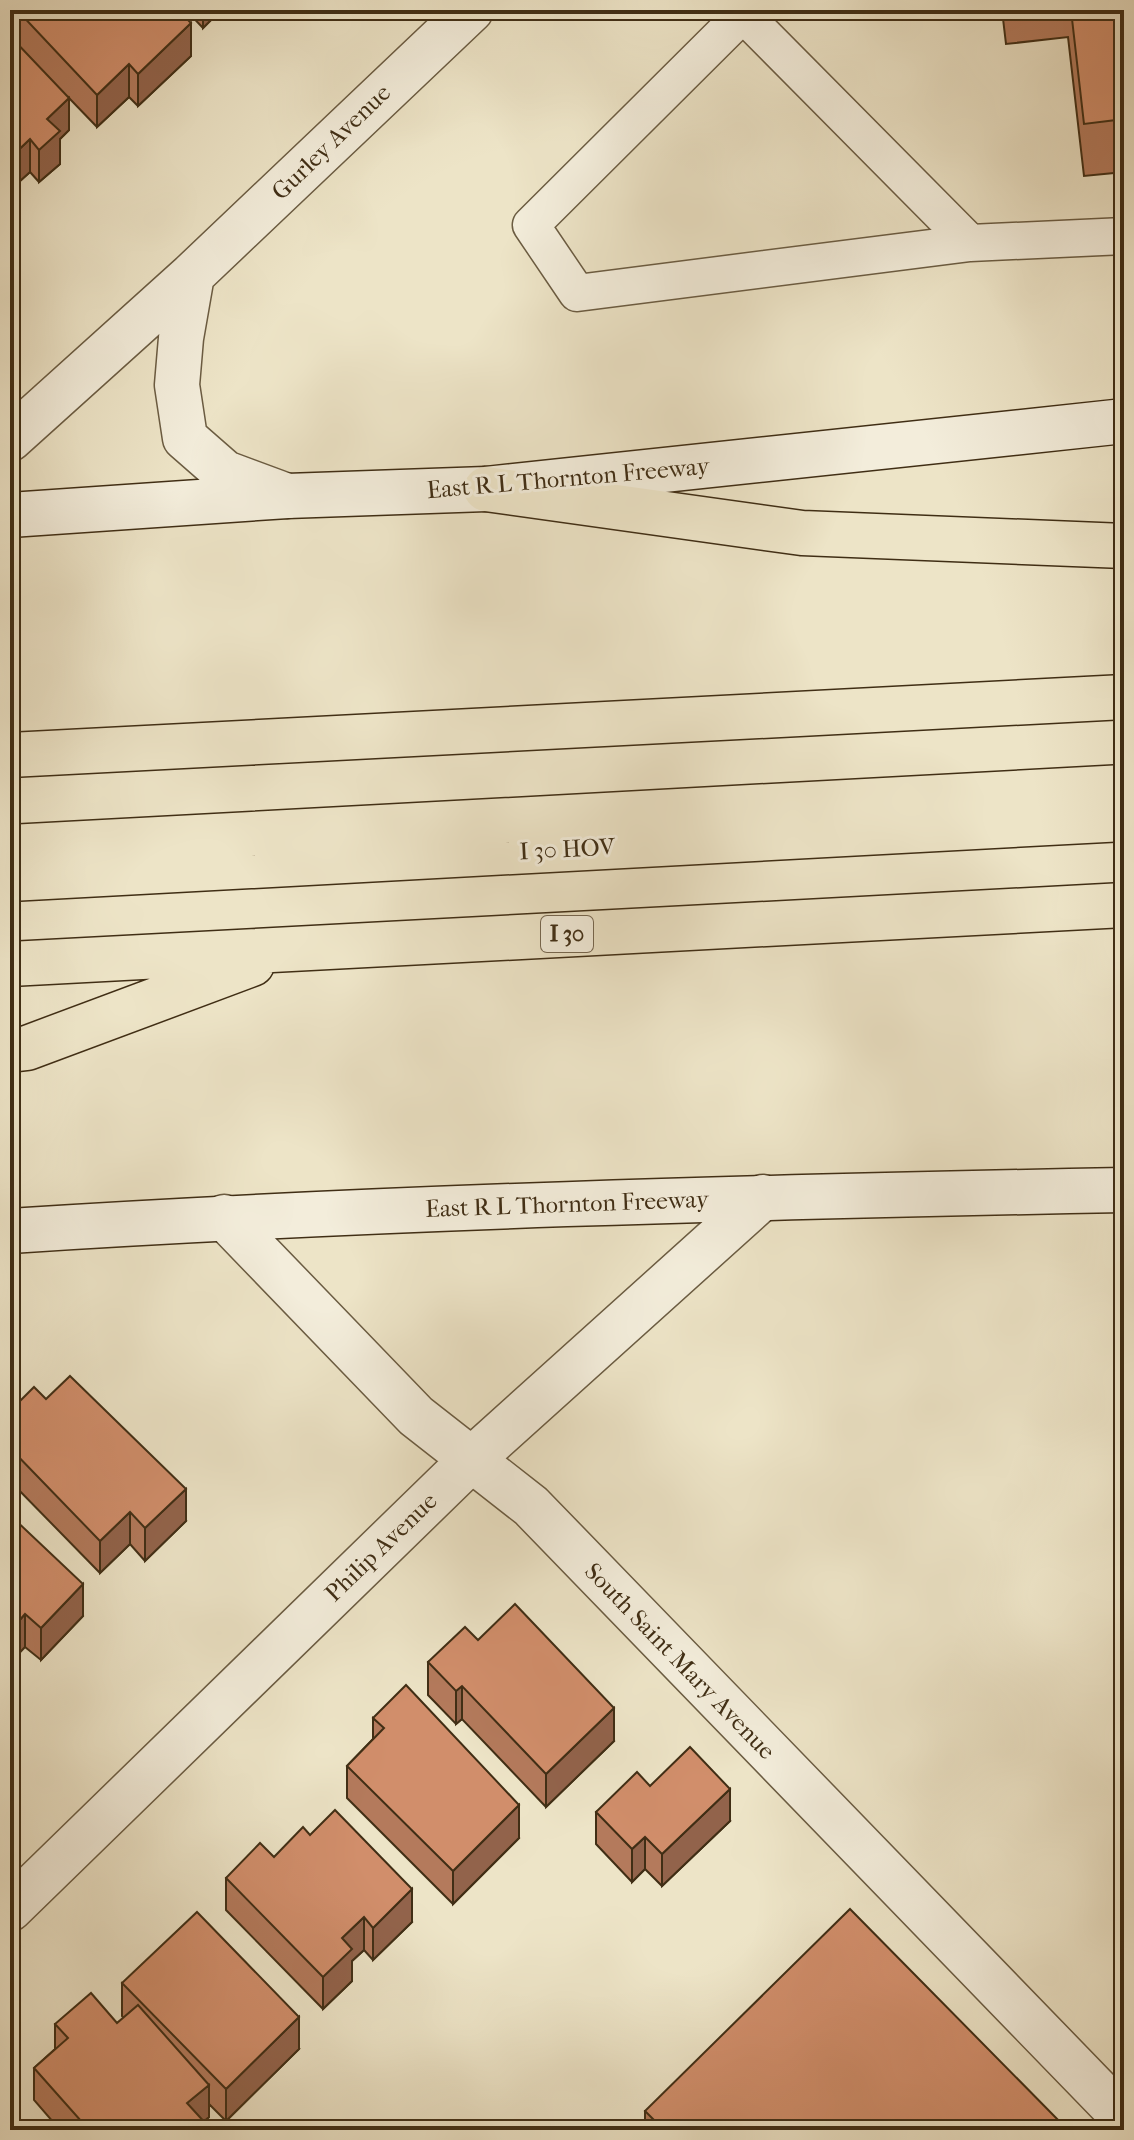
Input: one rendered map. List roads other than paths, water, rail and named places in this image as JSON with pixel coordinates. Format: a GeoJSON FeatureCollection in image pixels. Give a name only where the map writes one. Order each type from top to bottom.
{"type":"FeatureCollection","features":[{"type":"Feature","properties":{"kind":"highway"},"geometry":{"type":"LineString","coordinates":[[486,489],[802,533],[1124,546]]}},
{"type":"Feature","properties":{"kind":"highway"},"geometry":{"type":"LineString","coordinates":[[10,755],[1124,697]]}},
{"type":"Feature","properties":{"kind":"highway","name":"I 30 HOV"},"geometry":{"type":"LineString","coordinates":[[10,847],[1124,787]]}},
{"type":"Feature","properties":{"kind":"highway","name":"I 30 HOV"},"geometry":{"type":"LineString","coordinates":[[10,879],[1124,819]]}},
{"type":"Feature","properties":{"kind":"highway","name":"I 30"},"geometry":{"type":"LineString","coordinates":[[10,964],[1124,905]]}},
{"type":"Feature","properties":{"kind":"highway"},"geometry":{"type":"LineString","coordinates":[[10,1050],[27,1048],[294,949]]}},
{"type":"Feature","properties":{"kind":"street","name":"Gurley Avenue"},"geometry":{"type":"LineString","coordinates":[[10,439],[192,275],[471,10]]}},
{"type":"Feature","properties":{"kind":"street"},"geometry":{"type":"LineString","coordinates":[[192,275],[177,385],[185,438],[225,473],[287,496]]}},
{"type":"Feature","properties":{"kind":"street","name":"East R L Thornton Freeway"},"geometry":{"type":"LineString","coordinates":[[10,515],[287,496],[486,489],[1124,421]]}},
{"type":"Feature","properties":{"kind":"street","name":"East R L Thornton Freeway"},"geometry":{"type":"LineString","coordinates":[[10,1231],[224,1217],[763,1197],[1124,1190]]}},
{"type":"Feature","properties":{"kind":"street","name":"Philip Avenue"},"geometry":{"type":"LineString","coordinates":[[10,1909],[471,1460],[763,1197]]}},
{"type":"Feature","properties":{"kind":"street","name":"South Saint Mary Avenue"},"geometry":{"type":"LineString","coordinates":[[224,1217],[416,1416],[531,1506],[1124,2118]]}},
{"type":"Feature","properties":{"kind":"lane"},"geometry":{"type":"LineString","coordinates":[[970,243],[741,12],[531,225],[577,293],[970,243],[1124,236]]}}]}
